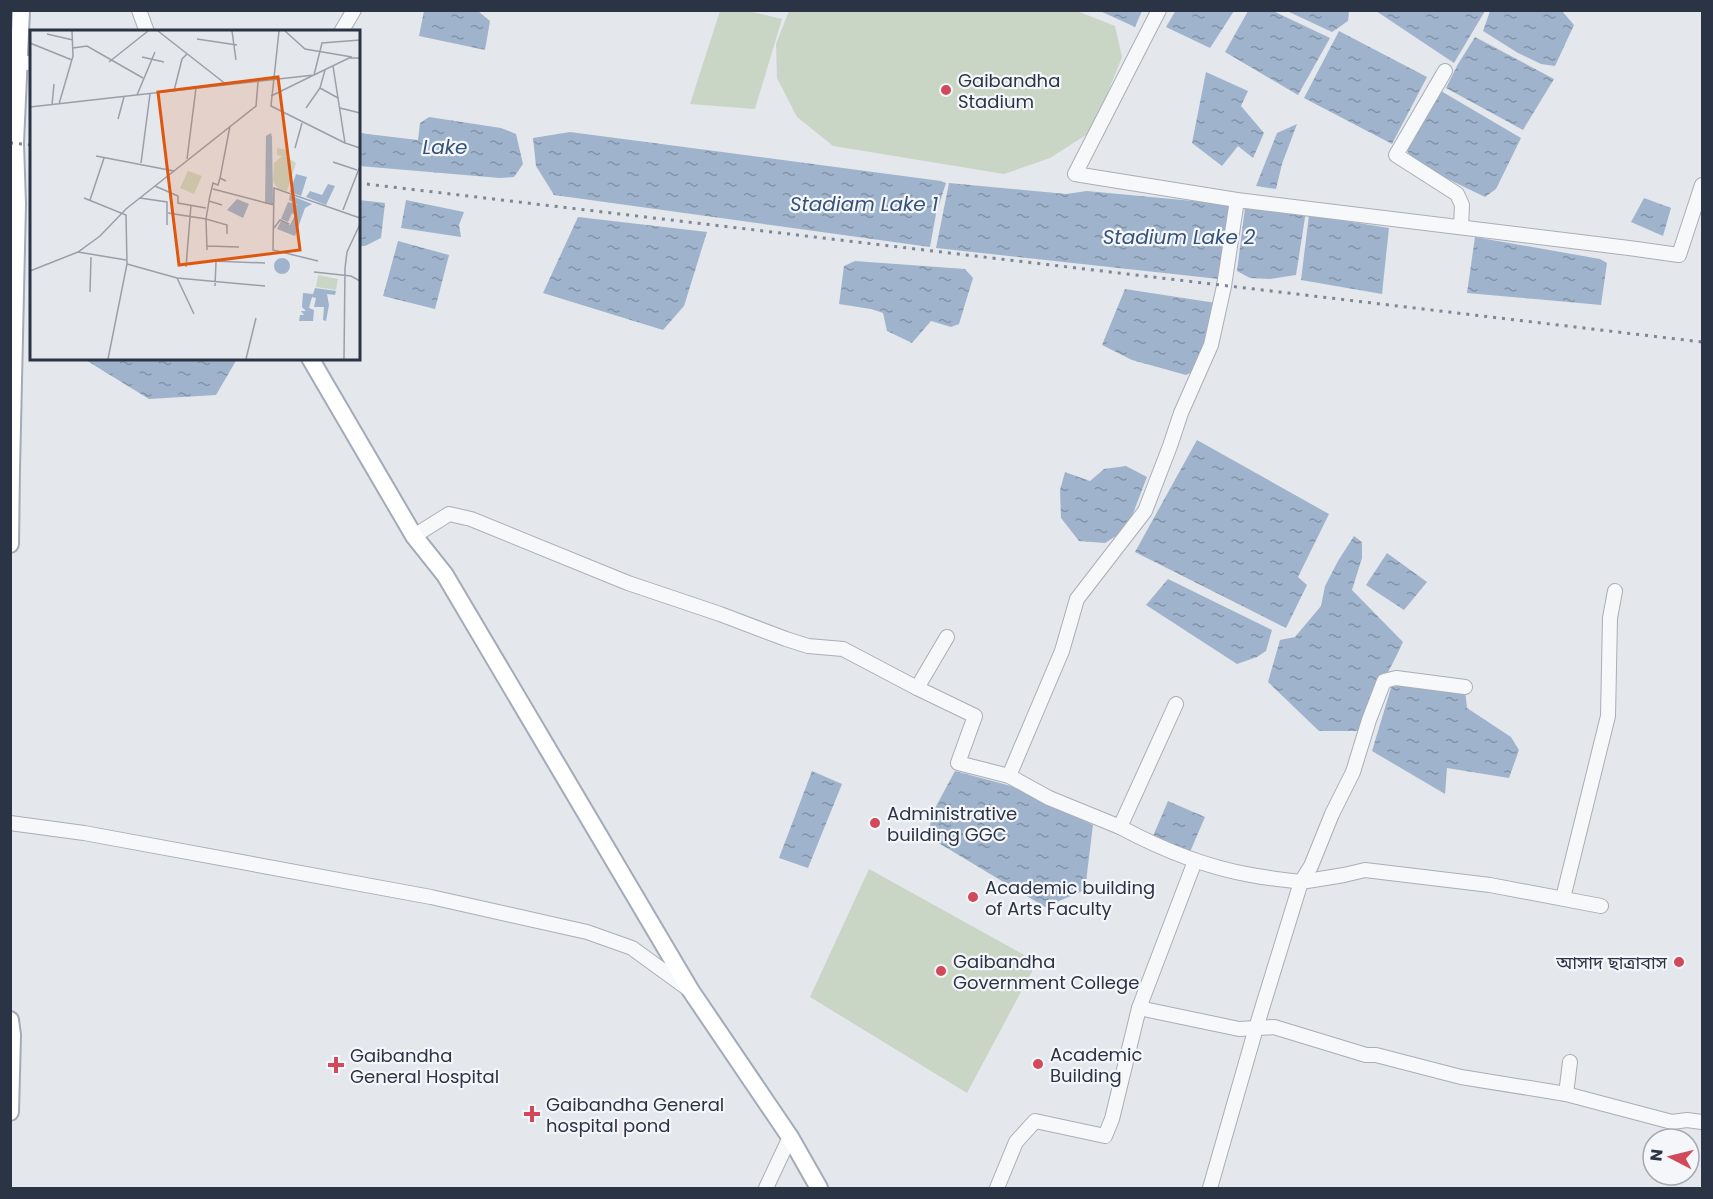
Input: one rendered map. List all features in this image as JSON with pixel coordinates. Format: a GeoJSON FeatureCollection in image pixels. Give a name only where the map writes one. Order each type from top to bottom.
{"type":"FeatureCollection","features":[{"type":"Feature","properties":{"kind":"main road"},"geometry":{"type":"LineString","coordinates":[[10,544],[24,204],[15,143],[21,10]]}},
{"type":"Feature","properties":{"kind":"main road"},"geometry":{"type":"LineString","coordinates":[[311,360],[414,536],[445,575],[691,991],[790,1137],[819,1188]]}},
{"type":"Feature","properties":{"kind":"main road"},"geometry":{"type":"LineString","coordinates":[[10,1112],[11,1030]]}},
{"type":"Feature","properties":{"kind":"street"},"geometry":{"type":"LineString","coordinates":[[139,10],[146,30]]}},
{"type":"Feature","properties":{"kind":"street"},"geometry":{"type":"LineString","coordinates":[[342,30],[354,10]]}},
{"type":"Feature","properties":{"kind":"street"},"geometry":{"type":"LineString","coordinates":[[1159,10],[1075,174],[1237,200],[1678,255],[1702,184]]}},
{"type":"Feature","properties":{"kind":"street"},"geometry":{"type":"LineString","coordinates":[[1445,71],[1396,155],[1457,194],[1462,206],[1461,227]]}},
{"type":"Feature","properties":{"kind":"street"},"geometry":{"type":"LineString","coordinates":[[1009,776],[1062,651],[1077,599],[1144,511],[1181,413],[1211,345],[1224,286],[1237,200]]}},
{"type":"Feature","properties":{"kind":"street"},"geometry":{"type":"LineString","coordinates":[[414,536],[449,514],[471,519],[628,583],[786,639],[808,646],[843,649],[975,716],[958,763],[1009,776],[1049,798],[1195,861],[1250,875],[1301,882],[1365,870],[1490,885],[1601,906]]}},
{"type":"Feature","properties":{"kind":"street"},"geometry":{"type":"LineString","coordinates":[[1563,898],[1608,716],[1610,618],[1615,591]]}},
{"type":"Feature","properties":{"kind":"street"},"geometry":{"type":"LineString","coordinates":[[917,688],[947,637]]}},
{"type":"Feature","properties":{"kind":"street"},"geometry":{"type":"LineString","coordinates":[[1210,1188],[1301,882],[1311,866],[1332,814],[1353,772],[1384,681],[1396,678],[1465,687]]}},
{"type":"Feature","properties":{"kind":"street"},"geometry":{"type":"LineString","coordinates":[[1120,827],[1176,705]]}},
{"type":"Feature","properties":{"kind":"street"},"geometry":{"type":"LineString","coordinates":[[10,823],[84,833],[431,897],[586,932],[632,948],[691,991]]}},
{"type":"Feature","properties":{"kind":"street"},"geometry":{"type":"LineString","coordinates":[[997,1188],[1016,1142],[1035,1120],[1105,1136],[1112,1119],[1139,1008],[1195,861]]}},
{"type":"Feature","properties":{"kind":"street"},"geometry":{"type":"LineString","coordinates":[[1139,1008],[1239,1029],[1274,1027],[1366,1055],[1376,1055],[1461,1077],[1566,1094],[1672,1122],[1687,1120],[1702,1122]]}},
{"type":"Feature","properties":{"kind":"street"},"geometry":{"type":"LineString","coordinates":[[1566,1094],[1570,1062]]}},
{"type":"Feature","properties":{"kind":"street"},"geometry":{"type":"LineString","coordinates":[[766,1188],[790,1137]]}},
{"type":"Feature","properties":{"kind":"green space"},"geometry":{"type":"Polygon","coordinates":[[[720,11],[748,11],[782,19],[755,109],[690,104],[720,11]]]}},
{"type":"Feature","properties":{"kind":"green space","name":"Gaibandha Stadium"},"geometry":{"type":"Polygon","coordinates":[[[789,11],[1077,11],[1115,26],[1122,57],[1104,102],[1086,135],[1050,158],[1004,174],[833,146],[797,117],[777,78],[776,44],[789,11]]]}},
{"type":"Feature","properties":{"kind":"green space"},"geometry":{"type":"Polygon","coordinates":[[[869,869],[1037,962],[967,1093],[810,997],[869,869]]]}},
{"type":"Feature","properties":{"kind":"water"},"geometry":{"type":"Polygon","coordinates":[[[1176,10],[1234,11],[1210,48],[1166,27],[1176,10]]]}},
{"type":"Feature","properties":{"kind":"water"},"geometry":{"type":"Polygon","coordinates":[[[424,11],[478,11],[490,21],[485,50],[419,36],[424,11]]]}},
{"type":"Feature","properties":{"kind":"water"},"geometry":{"type":"Polygon","coordinates":[[[1100,11],[1142,11],[1135,27],[1100,11]]]}},
{"type":"Feature","properties":{"kind":"water"},"geometry":{"type":"Polygon","coordinates":[[[1248,11],[1273,11],[1330,38],[1298,95],[1225,52],[1248,11]]]}},
{"type":"Feature","properties":{"kind":"water"},"geometry":{"type":"Polygon","coordinates":[[[1287,11],[1349,11],[1348,21],[1332,32],[1287,11]]]}},
{"type":"Feature","properties":{"kind":"water"},"geometry":{"type":"Polygon","coordinates":[[[1376,11],[1485,11],[1454,63],[1376,11]]]}},
{"type":"Feature","properties":{"kind":"water"},"geometry":{"type":"Polygon","coordinates":[[[1490,11],[1562,11],[1574,25],[1555,66],[1541,64],[1518,53],[1483,31],[1490,11]]]}},
{"type":"Feature","properties":{"kind":"water"},"geometry":{"type":"Polygon","coordinates":[[[1339,31],[1427,77],[1392,144],[1304,98],[1339,31]]]}},
{"type":"Feature","properties":{"kind":"water"},"geometry":{"type":"Polygon","coordinates":[[[1475,37],[1554,79],[1523,130],[1446,88],[1475,37]]]}},
{"type":"Feature","properties":{"kind":"water"},"geometry":{"type":"Polygon","coordinates":[[[1206,72],[1248,91],[1241,106],[1264,133],[1253,158],[1238,146],[1222,166],[1192,143],[1206,72]]]}},
{"type":"Feature","properties":{"kind":"water"},"geometry":{"type":"Polygon","coordinates":[[[1441,91],[1521,138],[1496,189],[1485,197],[1415,163],[1406,149],[1441,91]]]}},
{"type":"Feature","properties":{"kind":"water","name":"Lake"},"geometry":{"type":"Polygon","coordinates":[[[429,117],[501,128],[516,134],[523,164],[514,177],[500,178],[360,166],[360,133],[418,140],[420,123],[429,117]]]}},
{"type":"Feature","properties":{"kind":"water"},"geometry":{"type":"Polygon","coordinates":[[[1297,124],[1282,164],[1276,189],[1256,186],[1277,133],[1297,124]]]}},
{"type":"Feature","properties":{"kind":"water","name":"Stadiam Lake 1"},"geometry":{"type":"Polygon","coordinates":[[[570,132],[946,183],[936,214],[930,247],[554,195],[536,166],[533,138],[570,132]]]}},
{"type":"Feature","properties":{"kind":"water","name":"Stadium Lake 2"},"geometry":{"type":"Polygon","coordinates":[[[949,183],[1066,194],[1087,191],[1204,202],[1231,202],[1219,279],[936,248],[949,183]]]}},
{"type":"Feature","properties":{"kind":"water"},"geometry":{"type":"Polygon","coordinates":[[[1644,198],[1671,208],[1663,236],[1631,222],[1644,198]]]}},
{"type":"Feature","properties":{"kind":"water"},"geometry":{"type":"Polygon","coordinates":[[[360,200],[385,203],[381,238],[360,246],[360,200]]]}},
{"type":"Feature","properties":{"kind":"water"},"geometry":{"type":"Polygon","coordinates":[[[406,200],[464,212],[459,225],[461,237],[401,228],[406,200]]]}},
{"type":"Feature","properties":{"kind":"water"},"geometry":{"type":"Polygon","coordinates":[[[1246,200],[1306,211],[1296,275],[1270,279],[1250,278],[1237,271],[1246,200]]]}},
{"type":"Feature","properties":{"kind":"water"},"geometry":{"type":"Polygon","coordinates":[[[1309,215],[1389,228],[1382,294],[1301,280],[1309,215]]]}},
{"type":"Feature","properties":{"kind":"water"},"geometry":{"type":"Polygon","coordinates":[[[578,217],[707,232],[684,306],[663,330],[543,293],[578,217]]]}},
{"type":"Feature","properties":{"kind":"water"},"geometry":{"type":"Polygon","coordinates":[[[1475,237],[1600,259],[1607,263],[1601,305],[1467,293],[1475,237]]]}},
{"type":"Feature","properties":{"kind":"water"},"geometry":{"type":"Polygon","coordinates":[[[398,241],[449,255],[435,309],[383,296],[398,241]]]}},
{"type":"Feature","properties":{"kind":"water"},"geometry":{"type":"Polygon","coordinates":[[[855,261],[965,269],[973,278],[959,324],[951,327],[931,321],[912,343],[887,331],[883,313],[839,304],[844,266],[855,261]]]}},
{"type":"Feature","properties":{"kind":"water"},"geometry":{"type":"Polygon","coordinates":[[[1125,289],[1216,303],[1196,370],[1186,375],[1132,360],[1102,345],[1125,289]]]}},
{"type":"Feature","properties":{"kind":"water"},"geometry":{"type":"Polygon","coordinates":[[[86,360],[236,360],[216,395],[149,399],[86,360]]]}},
{"type":"Feature","properties":{"kind":"water"},"geometry":{"type":"Polygon","coordinates":[[[1197,440],[1329,514],[1298,577],[1307,585],[1286,628],[1135,552],[1197,440]]]}},
{"type":"Feature","properties":{"kind":"water"},"geometry":{"type":"Polygon","coordinates":[[[1126,466],[1147,477],[1127,529],[1105,543],[1079,541],[1061,518],[1060,490],[1065,472],[1090,481],[1104,469],[1126,466]]]}},
{"type":"Feature","properties":{"kind":"water"},"geometry":{"type":"Polygon","coordinates":[[[1354,536],[1362,542],[1362,558],[1352,590],[1403,642],[1358,731],[1319,731],[1268,682],[1280,640],[1295,637],[1321,606],[1325,586],[1354,536]]]}},
{"type":"Feature","properties":{"kind":"water"},"geometry":{"type":"Polygon","coordinates":[[[1387,553],[1427,582],[1404,610],[1366,585],[1387,553]]]}},
{"type":"Feature","properties":{"kind":"water"},"geometry":{"type":"Polygon","coordinates":[[[1168,579],[1272,630],[1266,651],[1237,664],[1146,605],[1168,579]]]}},
{"type":"Feature","properties":{"kind":"water"},"geometry":{"type":"Polygon","coordinates":[[[1394,678],[1465,690],[1467,708],[1511,737],[1519,750],[1509,778],[1447,768],[1445,794],[1372,751],[1394,678]]]}},
{"type":"Feature","properties":{"kind":"water"},"geometry":{"type":"Polygon","coordinates":[[[812,771],[842,784],[808,868],[779,858],[812,771]]]}},
{"type":"Feature","properties":{"kind":"water"},"geometry":{"type":"Polygon","coordinates":[[[955,771],[1011,786],[1093,825],[1085,890],[1045,907],[927,836],[934,810],[955,771]]]}},
{"type":"Feature","properties":{"kind":"water"},"geometry":{"type":"Polygon","coordinates":[[[1168,801],[1205,817],[1190,852],[1153,836],[1168,801]]]}},
{"type":"Feature","properties":{"kind":"railway"},"geometry":{"type":"LineString","coordinates":[[10,143],[30,145]]}},
{"type":"Feature","properties":{"kind":"railway"},"geometry":{"type":"LineString","coordinates":[[360,183],[1702,342]]}},
{"type":"Feature","properties":{"kind":"place","name":"Gaibandha Stadium"},"geometry":{"type":"Point","coordinates":[946,90]}},
{"type":"Feature","properties":{"kind":"place","name":"Administrative building GGC"},"geometry":{"type":"Point","coordinates":[875,823]}},
{"type":"Feature","properties":{"kind":"place","name":"Academic building of Arts Faculty"},"geometry":{"type":"Point","coordinates":[973,897]}},
{"type":"Feature","properties":{"kind":"place","name":"আসাদ ছাত্রাবাস"},"geometry":{"type":"Point","coordinates":[1679,962]}},
{"type":"Feature","properties":{"kind":"place","name":"Gaibandha Government College"},"geometry":{"type":"Point","coordinates":[941,971]}},
{"type":"Feature","properties":{"kind":"place","name":"Academic Building"},"geometry":{"type":"Point","coordinates":[1038,1064]}},
{"type":"Feature","properties":{"kind":"place","name":"Gaibandha General Hospital"},"geometry":{"type":"Point","coordinates":[336,1065]}},
{"type":"Feature","properties":{"kind":"place","name":"Gaibandha General hospital pond"},"geometry":{"type":"Point","coordinates":[532,1114]}}]}
